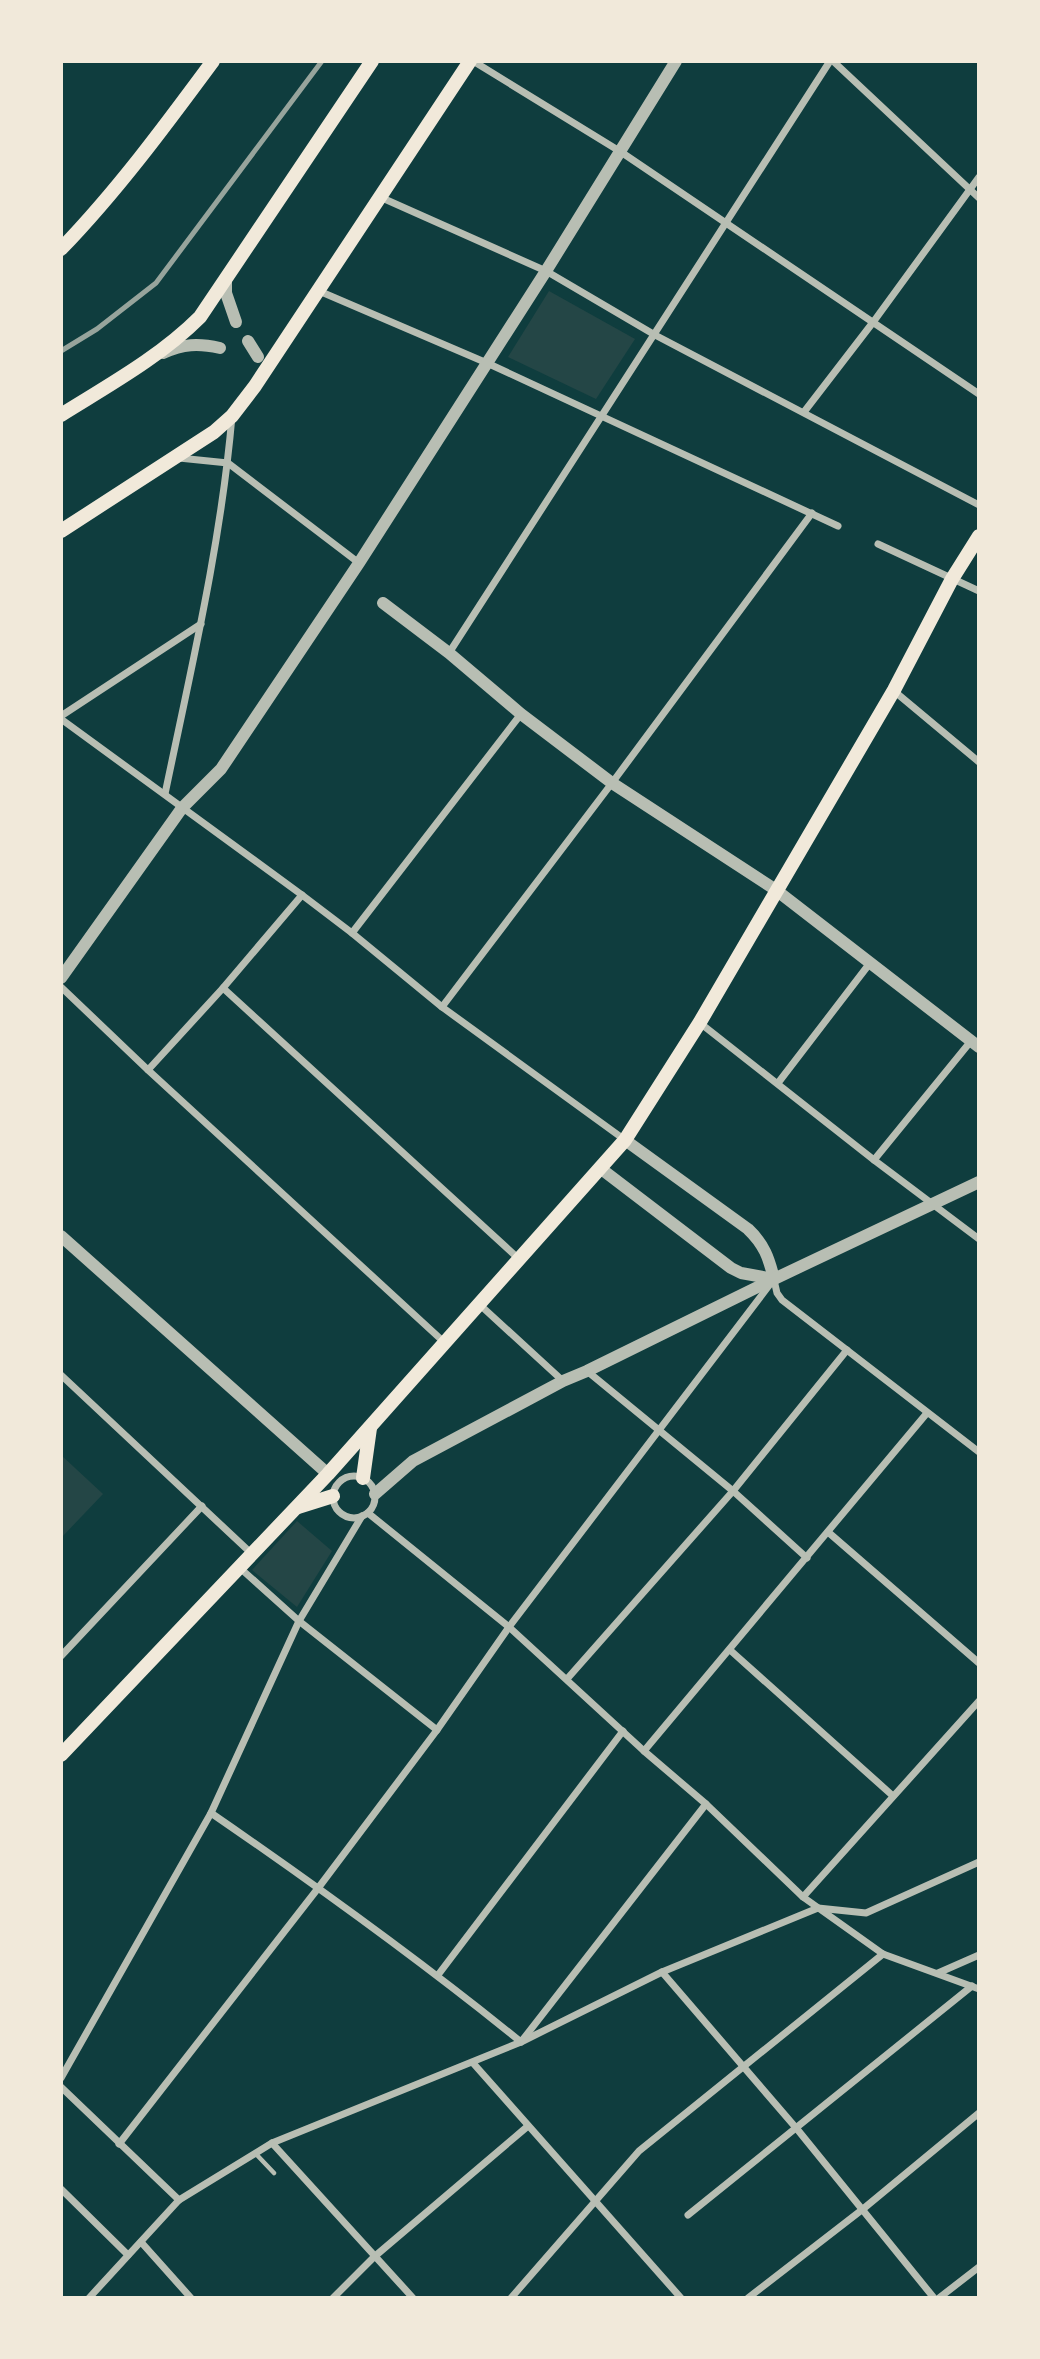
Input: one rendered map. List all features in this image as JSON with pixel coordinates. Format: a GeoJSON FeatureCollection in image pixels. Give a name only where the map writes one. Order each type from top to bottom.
{"type":"FeatureCollection","features":[{"type":"Feature","properties":{"kind":"main road"},"geometry":{"type":"LineString","coordinates":[[61,249],[87,223],[153,144],[213,61]]}},
{"type":"Feature","properties":{"kind":"main road"},"geometry":{"type":"LineString","coordinates":[[61,415],[147,360],[200,317],[372,61]]}},
{"type":"Feature","properties":{"kind":"main road"},"geometry":{"type":"LineString","coordinates":[[61,531],[214,432],[232,416],[472,61]]}},
{"type":"Feature","properties":{"kind":"main road"},"geometry":{"type":"LineString","coordinates":[[61,1755],[328,1474],[625,1140],[700,1022],[894,690],[952,579],[979,536]]}},
{"type":"Feature","properties":{"kind":"main road"},"geometry":{"type":"LineString","coordinates":[[363,1478],[370,1428]]}},
{"type":"Feature","properties":{"kind":"main road"},"geometry":{"type":"LineString","coordinates":[[297,1507],[333,1496]]}},
{"type":"Feature","properties":{"kind":"street"},"geometry":{"type":"LineString","coordinates":[[472,61],[621,152],[979,394]]}},
{"type":"Feature","properties":{"kind":"street"},"geometry":{"type":"LineString","coordinates":[[61,978],[183,807],[220,769],[359,563],[546,271],[676,61]]}},
{"type":"Feature","properties":{"kind":"street"},"geometry":{"type":"LineString","coordinates":[[449,653],[832,61],[979,198]]}},
{"type":"Feature","properties":{"kind":"street"},"geometry":{"type":"LineString","coordinates":[[804,412],[979,177]]}},
{"type":"Feature","properties":{"kind":"street"},"geometry":{"type":"LineString","coordinates":[[379,197],[546,271],[655,335],[979,505]]}},
{"type":"Feature","properties":{"kind":"street"},"geometry":{"type":"LineString","coordinates":[[226,278],[226,293],[236,322]]}},
{"type":"Feature","properties":{"kind":"street"},"geometry":{"type":"LineString","coordinates":[[319,291],[487,363],[838,526]]}},
{"type":"Feature","properties":{"kind":"street"},"geometry":{"type":"LineString","coordinates":[[241,353],[258,356],[248,341]]}},
{"type":"Feature","properties":{"kind":"street"},"geometry":{"type":"LineString","coordinates":[[147,360],[177,347],[199,343],[220,348]]}},
{"type":"Feature","properties":{"kind":"street"},"geometry":{"type":"LineString","coordinates":[[165,794],[201,624],[228,463],[232,416]]}},
{"type":"Feature","properties":{"kind":"street"},"geometry":{"type":"LineString","coordinates":[[175,457],[228,463],[359,563]]}},
{"type":"Feature","properties":{"kind":"street"},"geometry":{"type":"LineString","coordinates":[[442,1006],[612,783],[812,513]]}},
{"type":"Feature","properties":{"kind":"street"},"geometry":{"type":"LineString","coordinates":[[878,544],[979,591]]}},
{"type":"Feature","properties":{"kind":"street"},"geometry":{"type":"LineString","coordinates":[[383,603],[612,783],[776,890],[975,1044],[874,1160]]}},
{"type":"Feature","properties":{"kind":"street"},"geometry":{"type":"LineString","coordinates":[[201,624],[61,717],[302,895],[442,1006],[748,1228],[768,1256],[777,1293],[782,1300],[979,1452]]}},
{"type":"Feature","properties":{"kind":"street"},"geometry":{"type":"LineString","coordinates":[[894,690],[979,762]]}},
{"type":"Feature","properties":{"kind":"street"},"geometry":{"type":"LineString","coordinates":[[352,933],[521,714]]}},
{"type":"Feature","properties":{"kind":"street"},"geometry":{"type":"LineString","coordinates":[[148,1070],[223,988],[302,895]]}},
{"type":"Feature","properties":{"kind":"street"},"geometry":{"type":"LineString","coordinates":[[778,1083],[870,963]]}},
{"type":"Feature","properties":{"kind":"street"},"geometry":{"type":"LineString","coordinates":[[61,986],[148,1070],[445,1343]]}},
{"type":"Feature","properties":{"kind":"street"},"geometry":{"type":"LineString","coordinates":[[223,988],[519,1259]]}},
{"type":"Feature","properties":{"kind":"street"},"geometry":{"type":"LineString","coordinates":[[700,1022],[874,1160],[979,1239]]}},
{"type":"Feature","properties":{"kind":"street"},"geometry":{"type":"LineString","coordinates":[[600,1168],[731,1268],[741,1273],[774,1279]]}},
{"type":"Feature","properties":{"kind":"street"},"geometry":{"type":"LineString","coordinates":[[374,1494],[412,1461],[563,1381],[979,1182]]}},
{"type":"Feature","properties":{"kind":"street"},"geometry":{"type":"LineString","coordinates":[[61,1236],[328,1474]]}},
{"type":"Feature","properties":{"kind":"street"},"geometry":{"type":"LineString","coordinates":[[119,2144],[319,1887],[437,1730],[509,1627],[774,1279]]}},
{"type":"Feature","properties":{"kind":"street"},"geometry":{"type":"LineString","coordinates":[[480,1304],[563,1381]]}},
{"type":"Feature","properties":{"kind":"street"},"geometry":{"type":"LineString","coordinates":[[567,1679],[733,1492],[847,1350]]}},
{"type":"Feature","properties":{"kind":"street"},"geometry":{"type":"LineString","coordinates":[[587,1371],[733,1492],[807,1558]]}},
{"type":"Feature","properties":{"kind":"street"},"geometry":{"type":"LineString","coordinates":[[61,1375],[253,1554]]}},
{"type":"Feature","properties":{"kind":"street"},"geometry":{"type":"LineString","coordinates":[[644,1751],[927,1413]]}},
{"type":"Feature","properties":{"kind":"street"},"geometry":{"type":"LineString","coordinates":[[61,2078],[211,1813],[299,1621],[365,1514],[372,1507],[373,1488],[363,1478],[356,1476],[343,1479],[335,1489],[334,1503],[342,1514],[355,1518],[365,1514]]}},
{"type":"Feature","properties":{"kind":"street"},"geometry":{"type":"LineString","coordinates":[[61,1656],[202,1506]]}},
{"type":"Feature","properties":{"kind":"street"},"geometry":{"type":"LineString","coordinates":[[365,1514],[509,1627],[706,1804],[803,1897],[883,1954],[975,1988],[688,2215]]}},
{"type":"Feature","properties":{"kind":"street"},"geometry":{"type":"LineString","coordinates":[[828,1532],[979,1663]]}},
{"type":"Feature","properties":{"kind":"street"},"geometry":{"type":"LineString","coordinates":[[240,1568],[299,1621],[437,1730]]}},
{"type":"Feature","properties":{"kind":"street"},"geometry":{"type":"LineString","coordinates":[[730,1650],[892,1796]]}},
{"type":"Feature","properties":{"kind":"street"},"geometry":{"type":"LineString","coordinates":[[803,1897],[979,1701]]}},
{"type":"Feature","properties":{"kind":"street"},"geometry":{"type":"LineString","coordinates":[[438,1975],[623,1731]]}},
{"type":"Feature","properties":{"kind":"street"},"geometry":{"type":"LineString","coordinates":[[521,2042],[706,1804]]}},
{"type":"Feature","properties":{"kind":"street"},"geometry":{"type":"LineString","coordinates":[[211,1813],[319,1887],[438,1975],[521,2042]]}},
{"type":"Feature","properties":{"kind":"street"},"geometry":{"type":"LineString","coordinates":[[89,2298],[179,2200],[272,2143],[473,2063],[662,1972],[818,1908],[866,1913],[979,1862]]}},
{"type":"Feature","properties":{"kind":"street"},"geometry":{"type":"LineString","coordinates":[[511,2298],[639,2151],[883,1954]]}},
{"type":"Feature","properties":{"kind":"street"},"geometry":{"type":"LineString","coordinates":[[938,1973],[979,1955]]}},
{"type":"Feature","properties":{"kind":"street"},"geometry":{"type":"LineString","coordinates":[[662,1972],[797,2129],[934,2298]]}},
{"type":"Feature","properties":{"kind":"street"},"geometry":{"type":"LineString","coordinates":[[473,2063],[681,2298]]}},
{"type":"Feature","properties":{"kind":"street"},"geometry":{"type":"LineString","coordinates":[[61,2087],[179,2200]]}},
{"type":"Feature","properties":{"kind":"street"},"geometry":{"type":"LineString","coordinates":[[748,2298],[863,2209],[979,2113]]}},
{"type":"Feature","properties":{"kind":"street"},"geometry":{"type":"LineString","coordinates":[[333,2298],[374,2257],[528,2126]]}},
{"type":"Feature","properties":{"kind":"street"},"geometry":{"type":"LineString","coordinates":[[272,2143],[413,2298]]}},
{"type":"Feature","properties":{"kind":"street"},"geometry":{"type":"LineString","coordinates":[[61,2189],[128,2255]]}},
{"type":"Feature","properties":{"kind":"street"},"geometry":{"type":"LineString","coordinates":[[141,2242],[191,2298]]}},
{"type":"Feature","properties":{"kind":"street"},"geometry":{"type":"LineString","coordinates":[[939,2298],[979,2267]]}},
{"type":"Feature","properties":{"kind":"lane"},"geometry":{"type":"LineString","coordinates":[[256,2153],[274,2173]]}},
{"type":"Feature","properties":{"kind":"shaded area"},"geometry":{"type":"Polygon","coordinates":[[[549,291],[635,339],[596,399],[508,357],[549,291]]]}},
{"type":"Feature","properties":{"kind":"shaded area"},"geometry":{"type":"Polygon","coordinates":[[[61,1455],[103,1494],[61,1538],[61,1455]]]}},
{"type":"Feature","properties":{"kind":"shaded area"},"geometry":{"type":"Polygon","coordinates":[[[297,1521],[332,1551],[297,1607],[252,1570],[297,1521]]]}},
{"type":"Feature","properties":{"kind":"railway"},"geometry":{"type":"LineString","coordinates":[[61,351],[97,329],[156,283],[322,61]]}}]}
